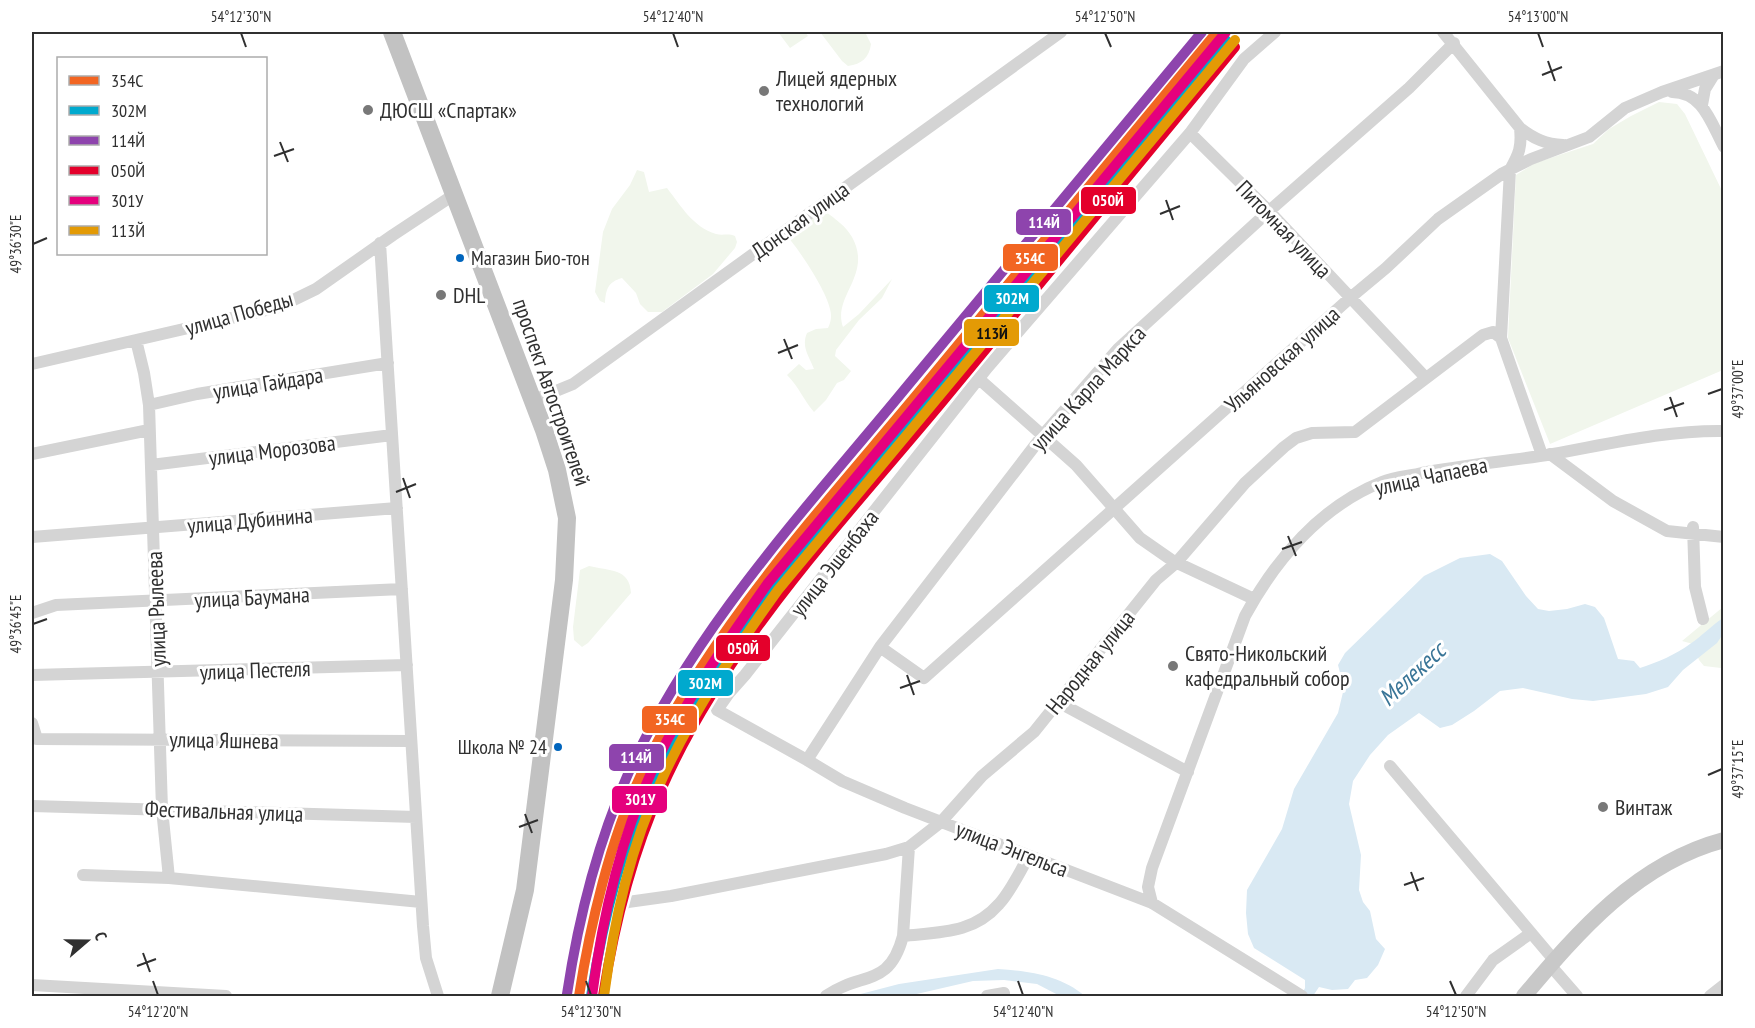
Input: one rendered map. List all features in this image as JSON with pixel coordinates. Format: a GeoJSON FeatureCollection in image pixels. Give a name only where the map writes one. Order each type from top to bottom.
{"type":"FeatureCollection","features":[{"type":"Feature","properties":{"kind":"highway","name":"проспект Автостроителей"},"geometry":{"type":"LineString","coordinates":[[393,32],[534,400],[564,495],[567,518],[564,580],[525,890],[500,996]]}},
{"type":"Feature","properties":{"kind":"main road"},"geometry":{"type":"LineString","coordinates":[[1524,996],[1552,962],[1603,909],[1638,880],[1674,858],[1721,844]]}},
{"type":"Feature","properties":{"kind":"street","name":"Донская улица"},"geometry":{"type":"LineString","coordinates":[[534,400],[573,384],[1061,32]]}},
{"type":"Feature","properties":{"kind":"street","name":"улица Эшенбаха"},"geometry":{"type":"LineString","coordinates":[[717,710],[979,378],[1190,133],[1244,59],[1275,32]]}},
{"type":"Feature","properties":{"kind":"street"},"geometry":{"type":"LineString","coordinates":[[1443,32],[1520,128],[1531,137],[1548,144],[1568,145]]}},
{"type":"Feature","properties":{"kind":"street","name":"улица Карла Маркса"},"geometry":{"type":"LineString","coordinates":[[807,760],[880,647],[1043,435],[1118,349],[1269,211],[1409,88],[1454,43]]}},
{"type":"Feature","properties":{"kind":"street"},"geometry":{"type":"LineString","coordinates":[[1702,105],[1705,89],[1718,74]]}},
{"type":"Feature","properties":{"kind":"street","name":"Ульяновская улица"},"geometry":{"type":"LineString","coordinates":[[880,647],[924,678],[1386,268],[1438,219],[1510,170],[1531,159],[1589,137],[1625,108],[1662,92],[1718,74]]}},
{"type":"Feature","properties":{"kind":"street"},"geometry":{"type":"LineString","coordinates":[[1662,92],[1685,92],[1702,105],[1724,147]]}},
{"type":"Feature","properties":{"kind":"street"},"geometry":{"type":"LineString","coordinates":[[1520,128],[1522,143],[1510,170],[1501,338],[1546,455],[1613,501],[1667,531],[1693,530],[1724,537]]}},
{"type":"Feature","properties":{"kind":"street","name":"Питомная улица"},"geometry":{"type":"LineString","coordinates":[[1190,133],[1269,211],[1426,378]]}},
{"type":"Feature","properties":{"kind":"street","name":"улица Победы"},"geometry":{"type":"LineString","coordinates":[[32,364],[279,307],[316,289],[380,243],[455,194]]}},
{"type":"Feature","properties":{"kind":"street"},"geometry":{"type":"LineString","coordinates":[[380,243],[421,902],[426,958],[438,996]]}},
{"type":"Feature","properties":{"kind":"street","name":"Народная улица"},"geometry":{"type":"LineString","coordinates":[[604,996],[618,907],[628,902],[671,896],[886,854],[909,847],[941,822],[982,776],[1034,732],[1156,580],[1176,563],[1245,483],[1284,447],[1296,438],[1312,433],[1354,432],[1483,335],[1493,332],[1501,338]]}},
{"type":"Feature","properties":{"kind":"street","name":"улица Рылеева"},"geometry":{"type":"LineString","coordinates":[[136,340],[149,405],[162,809],[169,878]]}},
{"type":"Feature","properties":{"kind":"street","name":"улица Гайдара"},"geometry":{"type":"LineString","coordinates":[[149,405],[197,394],[388,363]]}},
{"type":"Feature","properties":{"kind":"street"},"geometry":{"type":"LineString","coordinates":[[979,378],[1076,465],[1140,538],[1176,563],[1254,599]]}},
{"type":"Feature","properties":{"kind":"street"},"geometry":{"type":"LineString","coordinates":[[32,454],[149,430]]}},
{"type":"Feature","properties":{"kind":"street","name":"улица Чапаева"},"geometry":{"type":"LineString","coordinates":[[1152,903],[1148,887],[1152,868],[1245,616],[1254,599],[1294,546],[1318,519],[1354,495],[1384,481],[1641,438],[1698,431],[1724,431]]}},
{"type":"Feature","properties":{"kind":"street","name":"улица Морозова"},"geometry":{"type":"LineString","coordinates":[[151,465],[392,435]]}},
{"type":"Feature","properties":{"kind":"street","name":"улица Дубинина"},"geometry":{"type":"LineString","coordinates":[[32,537],[397,508]]}},
{"type":"Feature","properties":{"kind":"street"},"geometry":{"type":"LineString","coordinates":[[1693,530],[1695,587],[1704,619]]}},
{"type":"Feature","properties":{"kind":"street","name":"улица Баумана"},"geometry":{"type":"LineString","coordinates":[[32,613],[56,605],[402,589]]}},
{"type":"Feature","properties":{"kind":"street","name":"улица Пестеля"},"geometry":{"type":"LineString","coordinates":[[32,675],[406,665]]}},
{"type":"Feature","properties":{"kind":"street"},"geometry":{"type":"LineString","coordinates":[[1058,702],[1188,772]]}},
{"type":"Feature","properties":{"kind":"street","name":"улица Энгельса"},"geometry":{"type":"LineString","coordinates":[[717,710],[842,781],[941,822],[1152,903],[1302,996]]}},
{"type":"Feature","properties":{"kind":"street","name":"улица Яшнева"},"geometry":{"type":"LineString","coordinates":[[32,723],[37,739],[411,741]]}},
{"type":"Feature","properties":{"kind":"street"},"geometry":{"type":"LineString","coordinates":[[1390,766],[1531,933],[1577,996]]}},
{"type":"Feature","properties":{"kind":"street","name":"Фестивальная улица"},"geometry":{"type":"LineString","coordinates":[[32,806],[416,817]]}},
{"type":"Feature","properties":{"kind":"street"},"geometry":{"type":"LineString","coordinates":[[826,996],[839,987],[875,977],[889,967],[899,952],[903,936],[909,847]]}},
{"type":"Feature","properties":{"kind":"street"},"geometry":{"type":"LineString","coordinates":[[903,936],[955,930],[977,923],[1000,904],[1029,856]]}},
{"type":"Feature","properties":{"kind":"street"},"geometry":{"type":"LineString","coordinates":[[83,875],[169,878],[421,902]]}},
{"type":"Feature","properties":{"kind":"street"},"geometry":{"type":"LineString","coordinates":[[1466,996],[1492,960],[1531,933]]}},
{"type":"Feature","properties":{"kind":"street"},"geometry":{"type":"LineString","coordinates":[[32,985],[226,996]]}},
{"type":"Feature","properties":{"kind":"street"},"geometry":{"type":"LineString","coordinates":[[1710,996],[1724,985]]}},
{"type":"Feature","properties":{"kind":"street"},"geometry":{"type":"LineString","coordinates":[[987,996],[1004,993]]}},
{"type":"Feature","properties":{"kind":"shaded area"},"geometry":{"type":"Polygon","coordinates":[[[778,32],[805,32],[808,36],[790,48],[778,32]]]}},
{"type":"Feature","properties":{"kind":"shaded area"},"geometry":{"type":"Polygon","coordinates":[[[820,32],[865,32],[871,44],[869,53],[861,62],[848,66],[820,32]]]}},
{"type":"Feature","properties":{"kind":"shaded area"},"geometry":{"type":"Polygon","coordinates":[[[1659,102],[1677,104],[1685,114],[1723,193],[1723,370],[1550,444],[1508,338],[1516,175],[1535,163],[1593,144],[1609,129],[1659,102]]]}},
{"type":"Feature","properties":{"kind":"shaded area"},"geometry":{"type":"Polygon","coordinates":[[[1142,135],[1156,139],[1145,151],[1135,156],[1106,187],[1021,297],[1013,301],[1012,293],[1016,286],[1131,148],[1146,141],[1142,135]]]}},
{"type":"Feature","properties":{"kind":"shaded area"},"geometry":{"type":"Polygon","coordinates":[[[637,170],[644,172],[649,192],[667,188],[694,221],[716,234],[735,236],[737,242],[735,248],[713,274],[662,312],[648,312],[640,304],[636,293],[622,278],[609,287],[605,303],[600,301],[595,292],[603,232],[612,209],[630,185],[637,170]]]}},
{"type":"Feature","properties":{"kind":"shaded area"},"geometry":{"type":"Polygon","coordinates":[[[820,210],[831,215],[845,228],[852,237],[857,251],[858,263],[843,305],[841,316],[843,327],[859,314],[892,279],[882,298],[859,320],[836,350],[835,356],[851,371],[844,380],[837,383],[826,400],[814,412],[787,375],[799,364],[806,370],[814,369],[806,351],[805,338],[807,333],[816,329],[828,328],[831,312],[818,282],[787,236],[820,210]]]}},
{"type":"Feature","properties":{"kind":"shaded area"},"geometry":{"type":"Polygon","coordinates":[[[1003,305],[1006,306],[1010,315],[1007,321],[999,325],[996,337],[969,361],[966,360],[963,351],[1003,305]]]}},
{"type":"Feature","properties":{"kind":"shaded area"},"geometry":{"type":"Polygon","coordinates":[[[589,566],[623,575],[630,585],[631,593],[582,647],[574,640],[573,627],[580,570],[589,566]]]}},
{"type":"Feature","properties":{"kind":"shaded area"},"geometry":{"type":"Polygon","coordinates":[[[1723,607],[1724,664],[1721,668],[1704,666],[1693,644],[1682,641],[1723,607]]]}},
{"type":"Feature","properties":{"kind":"water","name":"Мелекесс"},"geometry":{"type":"Polygon","coordinates":[[[1490,554],[1502,561],[1538,609],[1549,611],[1585,604],[1595,607],[1604,618],[1618,659],[1634,661],[1640,668],[1678,652],[1723,618],[1723,634],[1717,643],[1683,670],[1668,687],[1646,694],[1593,701],[1572,699],[1523,688],[1500,691],[1452,725],[1440,728],[1419,713],[1388,735],[1370,755],[1353,781],[1349,804],[1361,855],[1359,890],[1363,902],[1370,911],[1376,939],[1385,949],[1378,965],[1367,978],[1355,980],[1348,989],[1332,990],[1319,987],[1313,996],[1301,996],[1305,988],[1305,980],[1254,948],[1248,934],[1247,890],[1282,829],[1294,789],[1338,713],[1344,688],[1338,665],[1345,653],[1424,576],[1460,558],[1490,554]]]}},
{"type":"Feature","properties":{"kind":"water"},"geometry":{"type":"Polygon","coordinates":[[[998,969],[1044,975],[1065,983],[1085,996],[1060,996],[1037,984],[1004,980],[973,981],[908,996],[853,996],[899,984],[998,969]]]}},
{"type":"Feature","properties":{"kind":"transit line","name":"114Й"},"geometry":{"type":"LineString","coordinates":[[567,994],[590,882],[617,800],[655,720],[719,618],[793,523],[1202,32]]}},
{"type":"Feature","properties":{"kind":"transit line","name":"354С"},"geometry":{"type":"LineString","coordinates":[[579,996],[602,883],[630,800],[668,721],[700,670],[734,620],[808,525],[1217,32]]}},
{"type":"Feature","properties":{"kind":"transit line","name":"301У"},"geometry":{"type":"LineString","coordinates":[[592,996],[613,882],[640,800],[676,723],[720,652],[768,583],[1226,32]]}},
{"type":"Feature","properties":{"kind":"transit line","name":"302М"},"geometry":{"type":"LineString","coordinates":[[591,996],[614,888],[640,808],[678,729],[708,678],[742,628],[815,533],[1226,40]]}},
{"type":"Feature","properties":{"kind":"transit line","name":"113Й"},"geometry":{"type":"LineString","coordinates":[[604,996],[618,912],[632,857],[651,803],[675,752],[731,658],[778,590],[1235,40]]}},
{"type":"Feature","properties":{"kind":"transit line","name":"050Й"},"geometry":{"type":"LineString","coordinates":[[603,996],[619,917],[641,839],[661,790],[687,737],[718,685],[788,586],[826,539],[1235,47]]}},
{"type":"Feature","properties":{"kind":"place","name":"Лицей ядерных технологий"},"geometry":{"type":"Point","coordinates":[764,91]}},
{"type":"Feature","properties":{"kind":"place","name":"ДЮСШ «Спартак»"},"geometry":{"type":"Point","coordinates":[368,110]}},
{"type":"Feature","properties":{"kind":"place","name":"Магазин Био-тон"},"geometry":{"type":"Point","coordinates":[460,258]}},
{"type":"Feature","properties":{"kind":"place","name":"DHL"},"geometry":{"type":"Point","coordinates":[441,295]}},
{"type":"Feature","properties":{"kind":"place","name":"Свято-Никольский кафедральный собор"},"geometry":{"type":"Point","coordinates":[1173,666]}},
{"type":"Feature","properties":{"kind":"place","name":"Школа № 24"},"geometry":{"type":"Point","coordinates":[558,747]}},
{"type":"Feature","properties":{"kind":"place","name":"Винтаж"},"geometry":{"type":"Point","coordinates":[1603,807]}}]}
